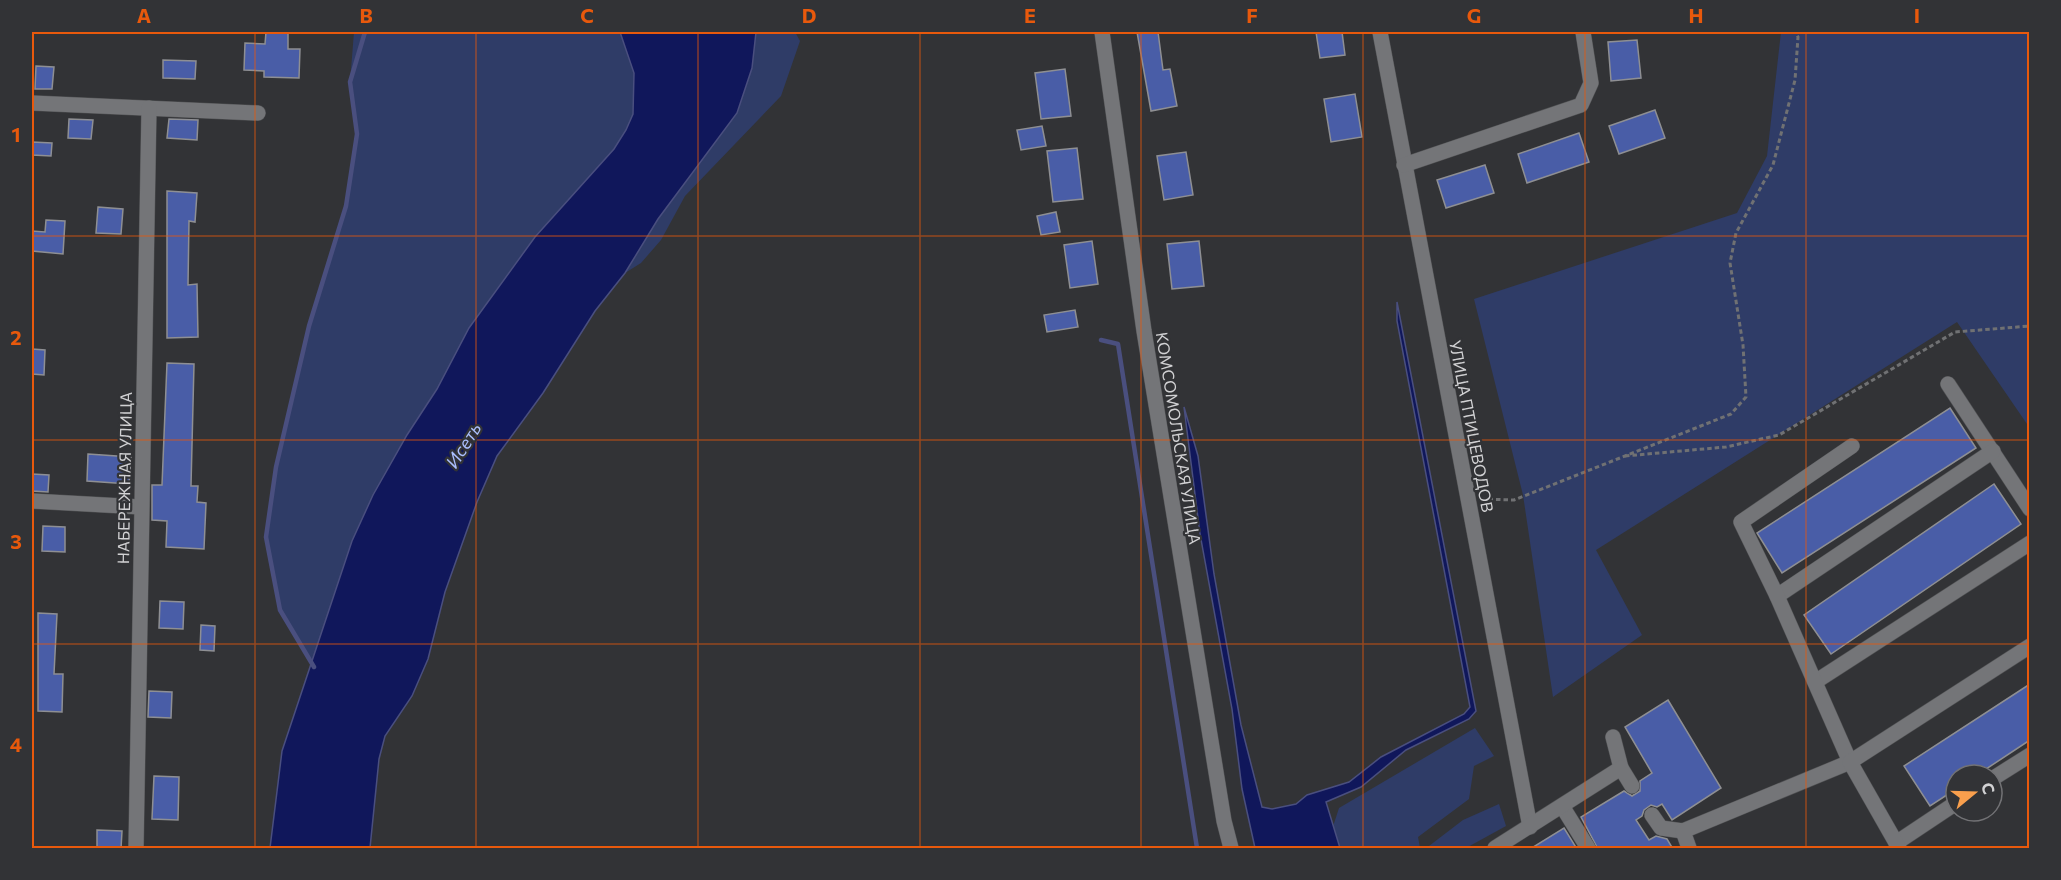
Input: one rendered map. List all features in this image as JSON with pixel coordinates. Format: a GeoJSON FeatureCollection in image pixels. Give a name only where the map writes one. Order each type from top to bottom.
{"type":"FeatureCollection","features":[{"type":"Feature","properties":{"kind":"street","name":"КОМСОМОЛЬСКАЯ УЛИЦА"},"geometry":{"type":"LineString","coordinates":[[1102,32],[1145,342],[1224,821],[1231,849]]}},
{"type":"Feature","properties":{"kind":"street","name":"УЛИЦА ПТИЦЕВОДОВ"},"geometry":{"type":"LineString","coordinates":[[1380,32],[1530,827]]}},
{"type":"Feature","properties":{"kind":"street"},"geometry":{"type":"LineString","coordinates":[[1404,165],[1581,105],[1591,83],[1583,32]]}},
{"type":"Feature","properties":{"kind":"street"},"geometry":{"type":"LineString","coordinates":[[32,103],[258,113]]}},
{"type":"Feature","properties":{"kind":"street","name":"НАБЕРЕЖНАЯ УЛИЦА"},"geometry":{"type":"LineString","coordinates":[[136,849],[149,108]]}},
{"type":"Feature","properties":{"kind":"street"},"geometry":{"type":"LineString","coordinates":[[1948,384],[2030,509]]}},
{"type":"Feature","properties":{"kind":"street"},"geometry":{"type":"LineString","coordinates":[[1852,446],[1741,522],[1777,596],[1850,762],[1897,846],[1944,812]]}},
{"type":"Feature","properties":{"kind":"street"},"geometry":{"type":"LineString","coordinates":[[1777,596],[1993,451]]}},
{"type":"Feature","properties":{"kind":"street"},"geometry":{"type":"LineString","coordinates":[[32,501],[141,507]]}},
{"type":"Feature","properties":{"kind":"street"},"geometry":{"type":"LineString","coordinates":[[1815,682],[2030,543]]}},
{"type":"Feature","properties":{"kind":"street"},"geometry":{"type":"LineString","coordinates":[[1652,815],[1661,828],[1683,831],[1850,762],[2030,646]]}},
{"type":"Feature","properties":{"kind":"street"},"geometry":{"type":"LineString","coordinates":[[1613,737],[1621,768],[1632,786]]}},
{"type":"Feature","properties":{"kind":"street"},"geometry":{"type":"LineString","coordinates":[[2004,771],[2030,755]]}},
{"type":"Feature","properties":{"kind":"street"},"geometry":{"type":"LineString","coordinates":[[1495,849],[1621,768]]}},
{"type":"Feature","properties":{"kind":"street"},"geometry":{"type":"LineString","coordinates":[[1562,806],[1588,849]]}},
{"type":"Feature","properties":{"kind":"street"},"geometry":{"type":"LineString","coordinates":[[1683,831],[1689,849]]}},
{"type":"Feature","properties":{"kind":"path"},"geometry":{"type":"LineString","coordinates":[[1468,498],[1514,500],[1620,456],[1731,414],[1746,397],[1743,345],[1730,263],[1736,233],[1773,165],[1795,80],[1798,38],[1796,32]]}},
{"type":"Feature","properties":{"kind":"path"},"geometry":{"type":"LineString","coordinates":[[1620,456],[1726,447],[1779,435],[1955,332],[2030,326]]}},
{"type":"Feature","properties":{"kind":"shaded area"},"geometry":{"type":"Polygon","coordinates":[[[354,32],[620,32],[634,73],[633,114],[614,149],[535,237],[407,435],[333,599],[311,665],[280,610],[266,537],[276,467],[309,326],[346,206],[357,134],[350,82],[354,32]]]}},
{"type":"Feature","properties":{"kind":"shaded area"},"geometry":{"type":"Polygon","coordinates":[[[756,32],[795,32],[800,41],[781,96],[685,196],[661,240],[641,263],[625,273],[658,219],[737,113],[752,68],[756,32]]]}},
{"type":"Feature","properties":{"kind":"shaded area"},"geometry":{"type":"Polygon","coordinates":[[[1781,32],[2029,32],[2029,422],[2027,424],[1957,322],[1596,550],[1642,635],[1553,697],[1523,495],[1474,299],[1737,213],[1767,156],[1781,32]]]}},
{"type":"Feature","properties":{"kind":"shaded area"},"geometry":{"type":"Polygon","coordinates":[[[1475,728],[1494,756],[1474,766],[1469,799],[1418,837],[1420,848],[1326,848],[1339,808],[1475,728]]]}},
{"type":"Feature","properties":{"kind":"shaded area"},"geometry":{"type":"Polygon","coordinates":[[[1499,804],[1506,826],[1466,848],[1431,848],[1429,846],[1463,820],[1499,804]]]}},
{"type":"Feature","properties":{"kind":"water","name":"Исеть"},"geometry":{"type":"Polygon","coordinates":[[[620,32],[756,32],[752,68],[737,113],[658,219],[625,273],[595,311],[543,393],[497,456],[477,502],[445,592],[428,659],[412,696],[385,736],[379,759],[370,848],[270,848],[282,751],[352,541],[373,495],[407,435],[437,389],[469,328],[535,237],[614,149],[626,130],[633,114],[634,73],[620,32]]]}},
{"type":"Feature","properties":{"kind":"water"},"geometry":{"type":"Polygon","coordinates":[[[1397,302],[1476,711],[1469,719],[1406,750],[1361,787],[1326,802],[1340,848],[1255,848],[1242,789],[1232,709],[1200,534],[1184,407],[1198,456],[1214,574],[1241,725],[1262,807],[1272,809],[1296,804],[1307,795],[1349,782],[1381,757],[1464,714],[1470,707],[1397,321],[1397,302]]]}},
{"type":"Feature","properties":{"kind":"building"},"geometry":{"type":"Polygon","coordinates":[[[266,32],[288,32],[288,49],[300,49],[299,78],[264,77],[264,71],[244,70],[245,43],[265,44],[266,32]]]}},
{"type":"Feature","properties":{"kind":"building"},"geometry":{"type":"Polygon","coordinates":[[[1137,32],[1158,32],[1163,70],[1170,69],[1177,106],[1151,111],[1137,32]]]}},
{"type":"Feature","properties":{"kind":"building"},"geometry":{"type":"Polygon","coordinates":[[[1316,32],[1342,32],[1345,55],[1320,58],[1316,32]]]}},
{"type":"Feature","properties":{"kind":"building"},"geometry":{"type":"Polygon","coordinates":[[[1637,40],[1641,78],[1611,81],[1608,42],[1637,40]]]}},
{"type":"Feature","properties":{"kind":"building"},"geometry":{"type":"Polygon","coordinates":[[[163,60],[196,61],[195,79],[163,78],[163,60]]]}},
{"type":"Feature","properties":{"kind":"building"},"geometry":{"type":"Polygon","coordinates":[[[36,66],[54,67],[52,89],[35,89],[36,66]]]}},
{"type":"Feature","properties":{"kind":"building"},"geometry":{"type":"Polygon","coordinates":[[[1065,69],[1071,116],[1041,119],[1035,73],[1065,69]]]}},
{"type":"Feature","properties":{"kind":"building"},"geometry":{"type":"Polygon","coordinates":[[[1355,94],[1362,137],[1331,142],[1324,99],[1355,94]]]}},
{"type":"Feature","properties":{"kind":"building"},"geometry":{"type":"Polygon","coordinates":[[[1655,110],[1665,138],[1619,154],[1609,126],[1655,110]]]}},
{"type":"Feature","properties":{"kind":"building"},"geometry":{"type":"Polygon","coordinates":[[[69,119],[93,120],[91,139],[68,138],[69,119]]]}},
{"type":"Feature","properties":{"kind":"building"},"geometry":{"type":"Polygon","coordinates":[[[169,119],[198,120],[197,140],[167,138],[169,119]]]}},
{"type":"Feature","properties":{"kind":"building"},"geometry":{"type":"Polygon","coordinates":[[[1042,126],[1046,146],[1021,150],[1017,130],[1042,126]]]}},
{"type":"Feature","properties":{"kind":"building"},"geometry":{"type":"Polygon","coordinates":[[[1579,133],[1589,162],[1527,183],[1518,154],[1579,133]]]}},
{"type":"Feature","properties":{"kind":"building"},"geometry":{"type":"Polygon","coordinates":[[[32,142],[52,143],[51,156],[32,155],[32,142]]]}},
{"type":"Feature","properties":{"kind":"building"},"geometry":{"type":"Polygon","coordinates":[[[1077,148],[1083,199],[1053,202],[1047,151],[1077,148]]]}},
{"type":"Feature","properties":{"kind":"building"},"geometry":{"type":"Polygon","coordinates":[[[1186,152],[1193,195],[1164,200],[1157,156],[1186,152]]]}},
{"type":"Feature","properties":{"kind":"building"},"geometry":{"type":"Polygon","coordinates":[[[1485,165],[1494,193],[1446,208],[1437,180],[1485,165]]]}},
{"type":"Feature","properties":{"kind":"building"},"geometry":{"type":"Polygon","coordinates":[[[167,191],[197,193],[195,222],[189,221],[188,285],[197,284],[198,337],[167,338],[167,191]]]}},
{"type":"Feature","properties":{"kind":"building"},"geometry":{"type":"Polygon","coordinates":[[[98,207],[123,209],[121,234],[96,233],[98,207]]]}},
{"type":"Feature","properties":{"kind":"building"},"geometry":{"type":"Polygon","coordinates":[[[1056,212],[1060,232],[1041,235],[1037,216],[1056,212]]]}},
{"type":"Feature","properties":{"kind":"building"},"geometry":{"type":"Polygon","coordinates":[[[46,220],[65,221],[63,254],[32,251],[32,231],[45,232],[46,220]]]}},
{"type":"Feature","properties":{"kind":"building"},"geometry":{"type":"Polygon","coordinates":[[[1092,241],[1098,284],[1070,288],[1064,245],[1092,241]]]}},
{"type":"Feature","properties":{"kind":"building"},"geometry":{"type":"Polygon","coordinates":[[[1199,241],[1204,286],[1172,289],[1167,244],[1199,241]]]}},
{"type":"Feature","properties":{"kind":"building"},"geometry":{"type":"Polygon","coordinates":[[[1075,310],[1078,327],[1047,332],[1044,315],[1075,310]]]}},
{"type":"Feature","properties":{"kind":"building"},"geometry":{"type":"Polygon","coordinates":[[[32,349],[45,350],[44,375],[32,374],[32,349]]]}},
{"type":"Feature","properties":{"kind":"building"},"geometry":{"type":"Polygon","coordinates":[[[167,363],[194,364],[191,486],[198,486],[197,502],[206,503],[204,549],[166,547],[167,521],[152,520],[152,485],[162,485],[167,363]]]}},
{"type":"Feature","properties":{"kind":"building"},"geometry":{"type":"Polygon","coordinates":[[[1950,408],[1976,448],[1782,573],[1757,533],[1950,408]]]}},
{"type":"Feature","properties":{"kind":"building"},"geometry":{"type":"Polygon","coordinates":[[[88,454],[131,457],[129,484],[87,481],[88,454]]]}},
{"type":"Feature","properties":{"kind":"building"},"geometry":{"type":"Polygon","coordinates":[[[32,474],[49,475],[48,492],[32,491],[32,474]]]}},
{"type":"Feature","properties":{"kind":"building"},"geometry":{"type":"Polygon","coordinates":[[[1994,484],[2021,524],[1831,654],[1804,615],[1994,484]]]}},
{"type":"Feature","properties":{"kind":"building"},"geometry":{"type":"Polygon","coordinates":[[[43,526],[65,527],[65,552],[42,551],[43,526]]]}},
{"type":"Feature","properties":{"kind":"building"},"geometry":{"type":"Polygon","coordinates":[[[160,601],[184,602],[183,629],[159,628],[160,601]]]}},
{"type":"Feature","properties":{"kind":"building"},"geometry":{"type":"Polygon","coordinates":[[[38,613],[57,614],[54,674],[63,674],[62,712],[38,711],[38,613]]]}},
{"type":"Feature","properties":{"kind":"building"},"geometry":{"type":"Polygon","coordinates":[[[201,625],[215,626],[214,651],[200,650],[201,625]]]}},
{"type":"Feature","properties":{"kind":"building"},"geometry":{"type":"Polygon","coordinates":[[[2030,684],[2030,740],[1995,763],[1944,763],[1944,797],[1930,806],[1904,766],[2030,684]]]}},
{"type":"Feature","properties":{"kind":"building"},"geometry":{"type":"Polygon","coordinates":[[[149,691],[172,692],[171,718],[148,717],[149,691]]]}},
{"type":"Feature","properties":{"kind":"building"},"geometry":{"type":"Polygon","coordinates":[[[1668,700],[1721,788],[1672,820],[1662,804],[1657,807],[1651,805],[1636,820],[1649,840],[1656,836],[1667,839],[1673,849],[1598,849],[1581,817],[1624,791],[1632,796],[1640,791],[1640,781],[1652,773],[1625,727],[1668,700]]]}},
{"type":"Feature","properties":{"kind":"building"},"geometry":{"type":"Polygon","coordinates":[[[154,776],[179,777],[178,820],[152,819],[154,776]]]}},
{"type":"Feature","properties":{"kind":"building"},"geometry":{"type":"Polygon","coordinates":[[[1564,828],[1577,849],[1530,849],[1564,828]]]}},
{"type":"Feature","properties":{"kind":"building"},"geometry":{"type":"Polygon","coordinates":[[[97,830],[122,831],[121,849],[97,849],[97,830]]]}},
{"type":"Feature","properties":{"kind":"waterway"},"geometry":{"type":"LineString","coordinates":[[314,667],[280,610],[266,537],[276,467],[309,326],[346,206],[357,134],[350,82],[365,32]]}},
{"type":"Feature","properties":{"kind":"waterway"},"geometry":{"type":"LineString","coordinates":[[1101,340],[1118,344],[1197,848]]}}]}
